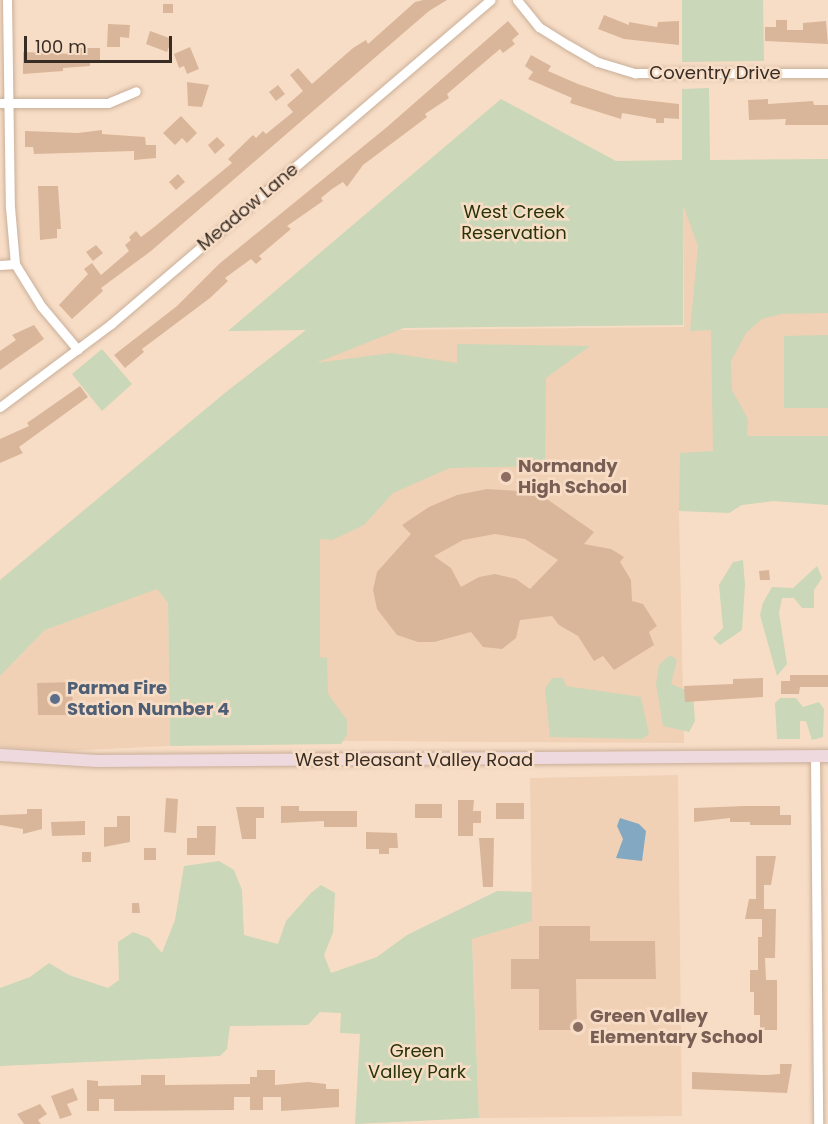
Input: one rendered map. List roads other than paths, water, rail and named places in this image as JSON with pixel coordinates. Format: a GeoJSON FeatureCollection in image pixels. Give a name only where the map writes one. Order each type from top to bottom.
{"type":"FeatureCollection","features":[{"type":"Feature","properties":{"kind":"main road","name":"West Pleasant Valley Road"},"geometry":{"type":"LineString","coordinates":[[0,755],[87,761],[822,756]]}},
{"type":"Feature","properties":{"kind":"street"},"geometry":{"type":"LineString","coordinates":[[7,0],[4,103],[15,264],[41,306],[78,350]]}},
{"type":"Feature","properties":{"kind":"street","name":"Meadow Lane"},"geometry":{"type":"LineString","coordinates":[[0,407],[78,350],[491,0]]}},
{"type":"Feature","properties":{"kind":"street","name":"Coventry Drive"},"geometry":{"type":"LineString","coordinates":[[517,0],[539,27],[568,45],[598,62],[634,72],[828,73]]}},
{"type":"Feature","properties":{"kind":"street"},"geometry":{"type":"LineString","coordinates":[[4,103],[108,103],[136,91]]}},
{"type":"Feature","properties":{"kind":"street"},"geometry":{"type":"LineString","coordinates":[[0,265],[15,264]]}},
{"type":"Feature","properties":{"kind":"street"},"geometry":{"type":"LineString","coordinates":[[818,1124],[822,756]]}},
{"type":"Feature","properties":{"kind":"water"},"geometry":{"type":"Polygon","coordinates":[[[620,818],[639,824],[646,831],[642,861],[616,858],[623,839],[617,826],[620,818]]]}},
{"type":"Feature","properties":{"kind":"place","name":"Normandy High School"},"geometry":{"type":"Point","coordinates":[506,477]}},
{"type":"Feature","properties":{"kind":"place","name":"Parma Fire Station Number 4"},"geometry":{"type":"Point","coordinates":[55,699]}},
{"type":"Feature","properties":{"kind":"place","name":"Green Valley Elementary School"},"geometry":{"type":"Point","coordinates":[578,1027]}},
{"type":"Feature","properties":{"kind":"park label","name":"West Creek Reservation"},"geometry":{"type":"Point","coordinates":[514,223]}},
{"type":"Feature","properties":{"kind":"park label","name":"Green Valley Park"},"geometry":{"type":"Point","coordinates":[417,1062]}}]}
